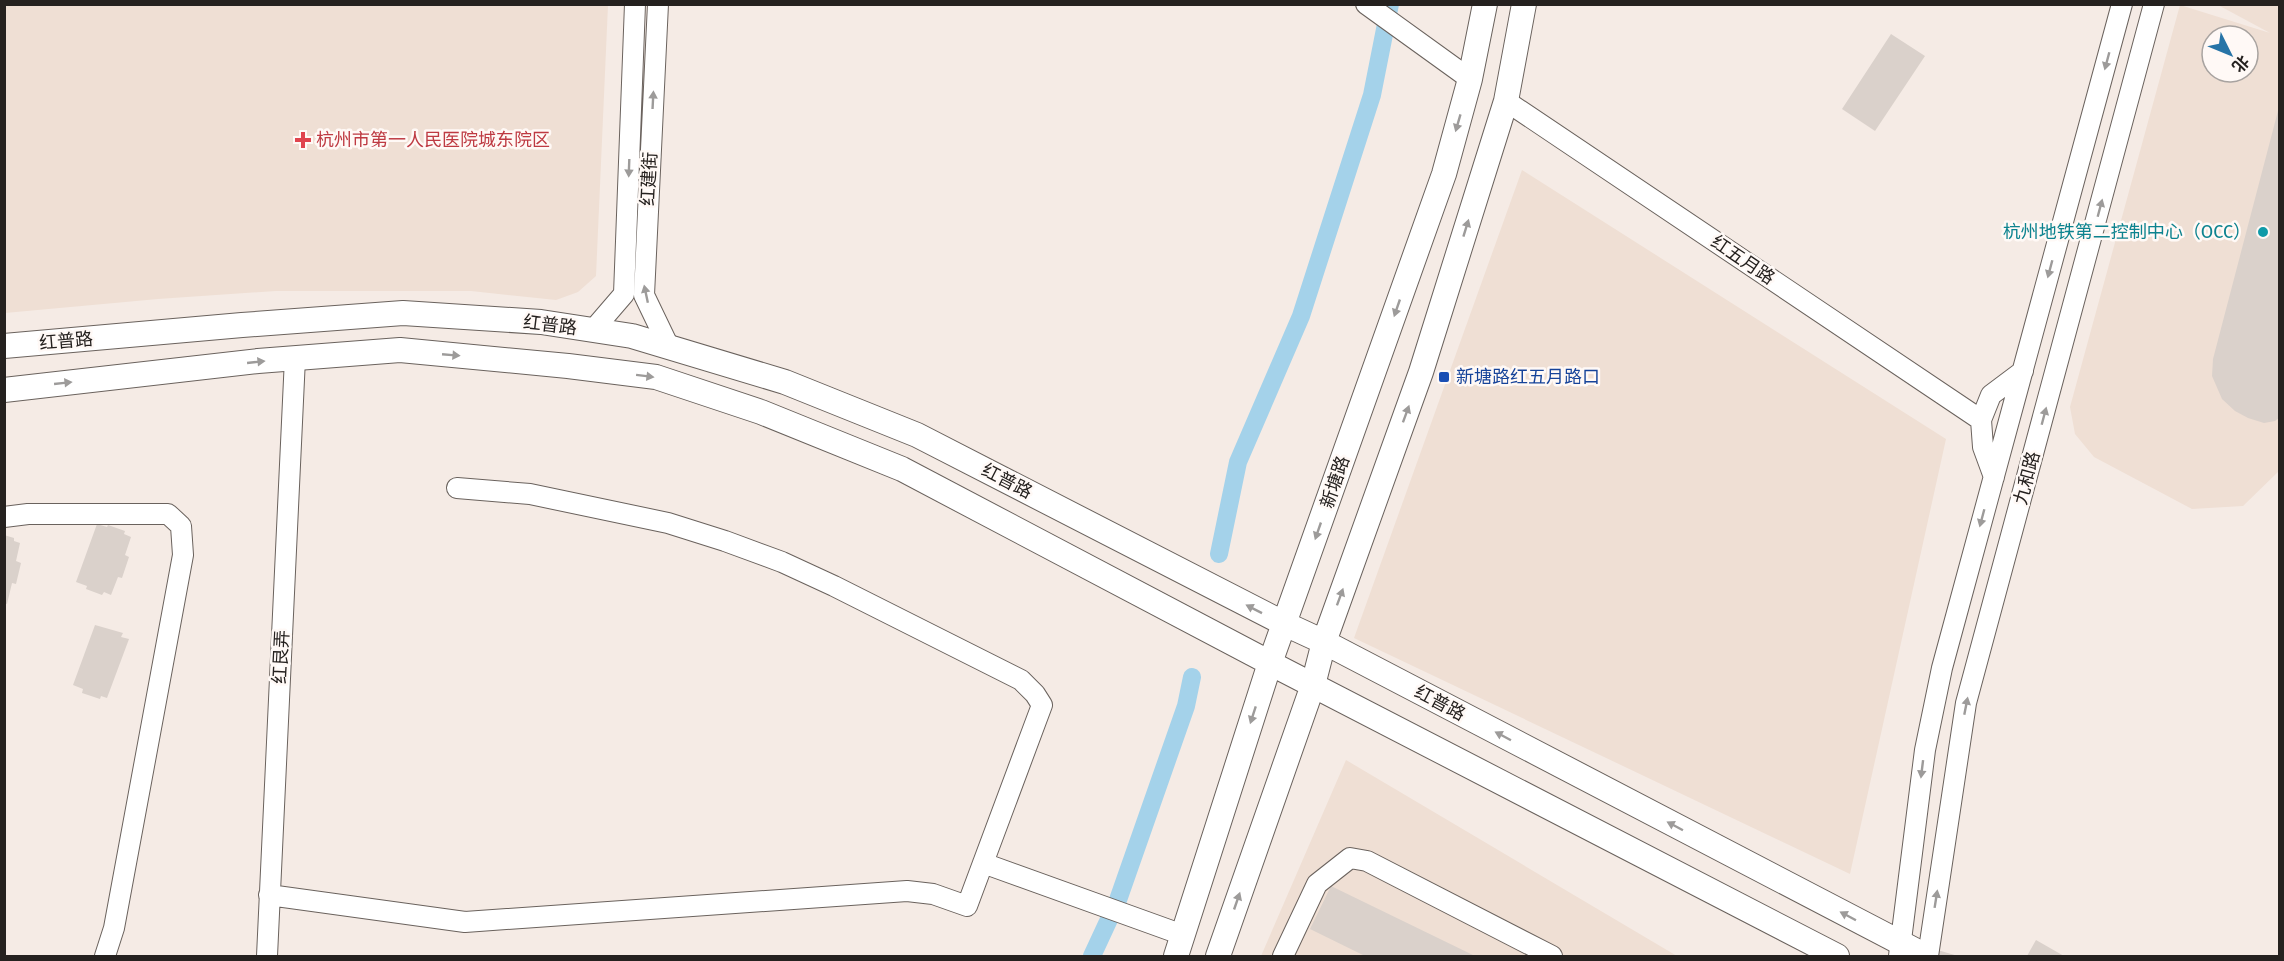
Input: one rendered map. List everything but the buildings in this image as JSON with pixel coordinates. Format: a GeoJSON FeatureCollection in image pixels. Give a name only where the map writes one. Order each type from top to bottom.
{"type":"FeatureCollection","features":[{"type":"Feature","properties":{"kind":"main road","name":"新塘路"},"geometry":{"type":"LineString","coordinates":[[1179,946],[1270,663],[1444,174],[1470,79],[1485,4]]}},
{"type":"Feature","properties":{"kind":"main road"},"geometry":{"type":"LineString","coordinates":[[1218,957],[1313,685],[1323,642],[1421,372],[1506,101],[1524,4]]}},
{"type":"Feature","properties":{"kind":"main road","name":"红普路"},"geometry":{"type":"LineString","coordinates":[[4,346],[403,313],[541,322],[632,336],[785,382],[917,435],[1323,642],[1899,950],[1927,957]]}},
{"type":"Feature","properties":{"kind":"main road","name":"红普路"},"geometry":{"type":"LineString","coordinates":[[4,390],[295,358],[400,350],[656,377],[761,412],[902,469],[1837,957]]}},
{"type":"Feature","properties":{"kind":"street","name":"红建街"},"geometry":{"type":"LineString","coordinates":[[593,330],[624,294],[635,4]]}},
{"type":"Feature","properties":{"kind":"street","name":"红建街"},"geometry":{"type":"LineString","coordinates":[[658,4],[644,295],[669,347]]}},
{"type":"Feature","properties":{"kind":"street","name":"九和路"},"geometry":{"type":"LineString","coordinates":[[1899,950],[1924,750],[1942,668],[2122,4]]}},
{"type":"Feature","properties":{"kind":"street","name":"九和路"},"geometry":{"type":"LineString","coordinates":[[1927,957],[1966,703],[2154,4]]}},
{"type":"Feature","properties":{"kind":"street"},"geometry":{"type":"LineString","coordinates":[[1369,6],[1470,79]]}},
{"type":"Feature","properties":{"kind":"street","name":"红五月路"},"geometry":{"type":"LineString","coordinates":[[1506,101],[1981,420]]}},
{"type":"Feature","properties":{"kind":"street","name":"红艮弄"},"geometry":{"type":"LineString","coordinates":[[267,957],[295,358]]}},
{"type":"Feature","properties":{"kind":"street"},"geometry":{"type":"LineString","coordinates":[[1994,477],[1983,447],[1981,420],[1991,395],[2023,371]]}},
{"type":"Feature","properties":{"kind":"street"},"geometry":{"type":"LineString","coordinates":[[269,895],[465,922],[907,891],[933,894],[967,906],[1042,705],[1021,680],[834,586],[782,562],[725,541],[668,523],[530,494],[457,488]]}},
{"type":"Feature","properties":{"kind":"street"},"geometry":{"type":"LineString","coordinates":[[4,517],[28,514],[168,514],[181,525],[183,555],[116,916],[105,957]]}},
{"type":"Feature","properties":{"kind":"street"},"geometry":{"type":"LineString","coordinates":[[1283,957],[1317,884],[1350,858],[1367,861],[1546,955]]}},
{"type":"Feature","properties":{"kind":"street"},"geometry":{"type":"LineString","coordinates":[[983,864],[1179,946]]}},
{"type":"Feature","properties":{"kind":"shaded area","name":"杭州市第一人民医院城东院区"},"geometry":{"type":"Polygon","coordinates":[[[5,4],[608,5],[596,276],[578,292],[556,300],[471,291],[276,291],[5,313],[5,4]]]}},
{"type":"Feature","properties":{"kind":"shaded area"},"geometry":{"type":"Polygon","coordinates":[[[2180,5],[2241,24],[2200,24],[2200,84],[2260,84],[2260,30],[2270,33],[2260,28],[2260,24],[2253,24],[2218,5],[2279,5],[2279,471],[2243,506],[2192,509],[2094,457],[2075,434],[2070,407],[2180,5]]]}},
{"type":"Feature","properties":{"kind":"shaded area"},"geometry":{"type":"Polygon","coordinates":[[[1522,170],[1946,439],[1850,874],[1354,638],[1522,170]]]}},
{"type":"Feature","properties":{"kind":"shaded area"},"geometry":{"type":"Polygon","coordinates":[[[1346,760],[1677,956],[1261,956],[1346,760]]]}},
{"type":"Feature","properties":{"kind":"waterway"},"geometry":{"type":"LineString","coordinates":[[1219,554],[1238,462],[1301,316],[1372,95],[1390,4]]}},
{"type":"Feature","properties":{"kind":"waterway"},"geometry":{"type":"LineString","coordinates":[[1092,956],[1118,900],[1186,706],[1192,677]]}},
{"type":"Feature","properties":{"kind":"place","name":"杭州市第一人民医院城东院区"},"geometry":{"type":"Point","coordinates":[303,140]}},
{"type":"Feature","properties":{"kind":"place","name":"杭州地铁第二控制中心（OCC）"},"geometry":{"type":"Point","coordinates":[2263,232]}},
{"type":"Feature","properties":{"kind":"place","name":"新塘路红五月路口"},"geometry":{"type":"Point","coordinates":[1444,377]}}]}
